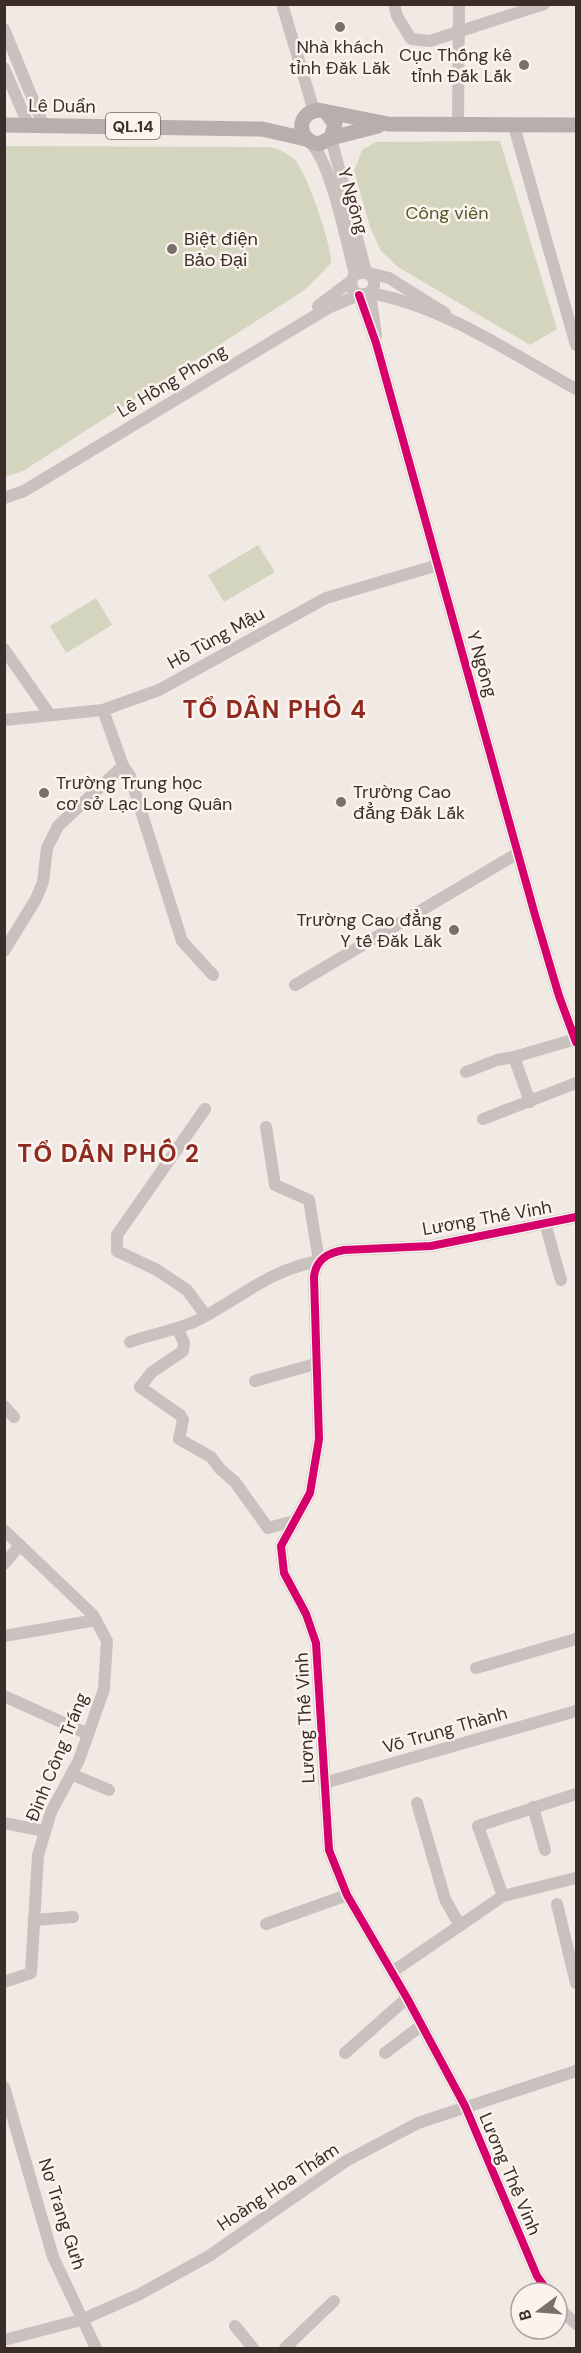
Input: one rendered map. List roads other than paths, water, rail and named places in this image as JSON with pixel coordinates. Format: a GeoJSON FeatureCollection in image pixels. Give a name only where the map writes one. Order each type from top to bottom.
{"type":"FeatureCollection","features":[{"type":"Feature","properties":{"kind":"main road","name":"Lê Duẩn"},"geometry":{"type":"LineString","coordinates":[[262,129],[315,114],[388,124],[576,125]]}},
{"type":"Feature","properties":{"kind":"main road"},"geometry":{"type":"LineString","coordinates":[[315,114],[335,124],[331,138],[319,144],[308,141],[301,127],[315,114]]}},
{"type":"Feature","properties":{"kind":"main road","name":"Lê Duẩn"},"geometry":{"type":"LineString","coordinates":[[4,124],[262,129],[308,141]]}},
{"type":"Feature","properties":{"kind":"main road","name":"Lê Duẩn"},"geometry":{"type":"LineString","coordinates":[[331,138],[388,124]]}},
{"type":"Feature","properties":{"kind":"street"},"geometry":{"type":"LineString","coordinates":[[282,4],[315,114]]}},
{"type":"Feature","properties":{"kind":"street"},"geometry":{"type":"LineString","coordinates":[[394,4],[397,16],[411,39],[430,41],[536,5]]}},
{"type":"Feature","properties":{"kind":"street"},"geometry":{"type":"LineString","coordinates":[[458,125],[459,4]]}},
{"type":"Feature","properties":{"kind":"street"},"geometry":{"type":"LineString","coordinates":[[4,29],[36,124]]}},
{"type":"Feature","properties":{"kind":"street"},"geometry":{"type":"LineString","coordinates":[[4,68],[36,124]]}},
{"type":"Feature","properties":{"kind":"street"},"geometry":{"type":"LineString","coordinates":[[514,126],[576,345]]}},
{"type":"Feature","properties":{"kind":"street","name":"Y Ngông"},"geometry":{"type":"LineString","coordinates":[[331,138],[342,207],[360,275]]}},
{"type":"Feature","properties":{"kind":"street","name":"Y Ngông"},"geometry":{"type":"LineString","coordinates":[[308,141],[323,163],[342,207]]}},
{"type":"Feature","properties":{"kind":"street"},"geometry":{"type":"LineString","coordinates":[[360,275],[352,290],[413,304],[468,330],[576,389]]}},
{"type":"Feature","properties":{"kind":"street"},"geometry":{"type":"LineString","coordinates":[[360,275],[375,283],[364,294]]}},
{"type":"Feature","properties":{"kind":"street"},"geometry":{"type":"LineString","coordinates":[[360,275],[389,278],[468,330]]}},
{"type":"Feature","properties":{"kind":"street","name":"Lê Hồng Phong"},"geometry":{"type":"LineString","coordinates":[[4,491],[325,302],[360,275]]}},
{"type":"Feature","properties":{"kind":"street","name":"Y Ngông"},"geometry":{"type":"LineString","coordinates":[[364,294],[518,853],[559,996],[576,1041]]}},
{"type":"Feature","properties":{"kind":"street","name":"Lê Hồng Phong"},"geometry":{"type":"LineString","coordinates":[[4,498],[24,490],[328,308],[364,294]]}},
{"type":"Feature","properties":{"kind":"street","name":"Hồ Tùng Mậu"},"geometry":{"type":"LineString","coordinates":[[4,720],[103,710],[159,690],[326,598],[438,564]]}},
{"type":"Feature","properties":{"kind":"street"},"geometry":{"type":"LineString","coordinates":[[4,649],[50,716]]}},
{"type":"Feature","properties":{"kind":"street"},"geometry":{"type":"LineString","coordinates":[[103,710],[123,766],[130,776],[182,941],[213,975]]}},
{"type":"Feature","properties":{"kind":"street"},"geometry":{"type":"LineString","coordinates":[[4,951],[36,899],[43,882],[47,848],[58,826],[123,766]]}},
{"type":"Feature","properties":{"kind":"street"},"geometry":{"type":"LineString","coordinates":[[295,985],[518,853]]}},
{"type":"Feature","properties":{"kind":"street"},"geometry":{"type":"LineString","coordinates":[[466,1072],[497,1059],[514,1057],[576,1041]]}},
{"type":"Feature","properties":{"kind":"street"},"geometry":{"type":"LineString","coordinates":[[514,1057],[530,1102]]}},
{"type":"Feature","properties":{"kind":"street"},"geometry":{"type":"LineString","coordinates":[[483,1119],[576,1083]]}},
{"type":"Feature","properties":{"kind":"street"},"geometry":{"type":"LineString","coordinates":[[205,1108],[117,1234],[117,1251],[157,1270],[187,1290],[206,1316]]}},
{"type":"Feature","properties":{"kind":"street"},"geometry":{"type":"LineString","coordinates":[[130,1342],[178,1329],[206,1316],[257,1282],[301,1264],[319,1261],[309,1200],[274,1185],[266,1127]]}},
{"type":"Feature","properties":{"kind":"street","name":"Lương Thế Vinh"},"geometry":{"type":"LineString","coordinates":[[541,2281],[465,2106],[407,1998],[347,1894],[328,1850],[316,1643],[306,1614],[284,1573],[281,1546],[309,1492],[319,1439],[314,1277],[319,1261],[332,1252],[431,1246],[576,1217]]}},
{"type":"Feature","properties":{"kind":"street"},"geometry":{"type":"LineString","coordinates":[[545,1223],[561,1280]]}},
{"type":"Feature","properties":{"kind":"street"},"geometry":{"type":"LineString","coordinates":[[178,1329],[184,1343],[183,1351],[152,1372],[140,1387],[180,1415],[183,1420],[179,1439],[212,1457],[220,1469],[235,1482],[266,1526],[273,1528],[294,1521]]}},
{"type":"Feature","properties":{"kind":"street"},"geometry":{"type":"LineString","coordinates":[[255,1381],[315,1364]]}},
{"type":"Feature","properties":{"kind":"street"},"geometry":{"type":"LineString","coordinates":[[4,1406],[14,1417]]}},
{"type":"Feature","properties":{"kind":"street","name":"Đinh Công Tráng"},"geometry":{"type":"LineString","coordinates":[[4,1530],[96,1620],[107,1641],[104,1689],[71,1774],[51,1812],[38,1856],[31,1973],[4,1982]]}},
{"type":"Feature","properties":{"kind":"street"},"geometry":{"type":"LineString","coordinates":[[4,1564],[20,1545]]}},
{"type":"Feature","properties":{"kind":"street"},"geometry":{"type":"LineString","coordinates":[[4,1636],[96,1620]]}},
{"type":"Feature","properties":{"kind":"street"},"geometry":{"type":"LineString","coordinates":[[476,1668],[576,1639]]}},
{"type":"Feature","properties":{"kind":"street"},"geometry":{"type":"LineString","coordinates":[[4,1696],[88,1734]]}},
{"type":"Feature","properties":{"kind":"street","name":"Võ Trung Thành"},"geometry":{"type":"LineString","coordinates":[[324,1783],[576,1711]]}},
{"type":"Feature","properties":{"kind":"street"},"geometry":{"type":"LineString","coordinates":[[71,1774],[110,1790]]}},
{"type":"Feature","properties":{"kind":"street"},"geometry":{"type":"LineString","coordinates":[[502,1896],[478,1826],[576,1794]]}},
{"type":"Feature","properties":{"kind":"street"},"geometry":{"type":"LineString","coordinates":[[417,1803],[445,1899],[460,1926]]}},
{"type":"Feature","properties":{"kind":"street"},"geometry":{"type":"LineString","coordinates":[[533,1807],[545,1850]]}},
{"type":"Feature","properties":{"kind":"street"},"geometry":{"type":"LineString","coordinates":[[4,1823],[45,1831]]}},
{"type":"Feature","properties":{"kind":"street"},"geometry":{"type":"LineString","coordinates":[[392,1972],[502,1896],[576,1878]]}},
{"type":"Feature","properties":{"kind":"street"},"geometry":{"type":"LineString","coordinates":[[266,1924],[347,1894]]}},
{"type":"Feature","properties":{"kind":"street"},"geometry":{"type":"LineString","coordinates":[[557,1904],[576,1983]]}},
{"type":"Feature","properties":{"kind":"street"},"geometry":{"type":"LineString","coordinates":[[34,1920],[73,1917]]}},
{"type":"Feature","properties":{"kind":"street"},"geometry":{"type":"LineString","coordinates":[[345,2053],[407,1998]]}},
{"type":"Feature","properties":{"kind":"street"},"geometry":{"type":"LineString","coordinates":[[385,2053],[422,2025]]}},
{"type":"Feature","properties":{"kind":"street","name":"Hoàng Hoa Thám"},"geometry":{"type":"LineString","coordinates":[[4,2340],[81,2320],[138,2295],[209,2256],[346,2161],[418,2123],[576,2071]]}},
{"type":"Feature","properties":{"kind":"street","name":"Nơ Trang Gưh"},"geometry":{"type":"LineString","coordinates":[[4,2087],[54,2257],[93,2348]]}},
{"type":"Feature","properties":{"kind":"street"},"geometry":{"type":"LineString","coordinates":[[285,2349],[334,2301]]}},
{"type":"Feature","properties":{"kind":"street"},"geometry":{"type":"LineString","coordinates":[[235,2326],[253,2349]]}},
{"type":"Feature","properties":{"kind":"place","name":"Nhà khách tỉnh Đăk Lăk"},"geometry":{"type":"Point","coordinates":[340,27]}},
{"type":"Feature","properties":{"kind":"place","name":"Cục Thống kê tỉnh Đắk Lắk"},"geometry":{"type":"Point","coordinates":[524,65]}},
{"type":"Feature","properties":{"kind":"place","name":"Biệt điện Bảo Đại"},"geometry":{"type":"Point","coordinates":[172,249]}},
{"type":"Feature","properties":{"kind":"place","name":"Trường Trung học cơ sở Lạc Long Quân"},"geometry":{"type":"Point","coordinates":[44,793]}},
{"type":"Feature","properties":{"kind":"place","name":"Trường Cao đẳng Đắk Lắk"},"geometry":{"type":"Point","coordinates":[341,802]}},
{"type":"Feature","properties":{"kind":"place","name":"Trường Cao đẳng Y tế Đăk Lăk"},"geometry":{"type":"Point","coordinates":[454,930]}},
{"type":"Feature","properties":{"kind":"district","name":"TỔ DÂN PHỐ 4"},"geometry":{"type":"Point","coordinates":[275,709]}},
{"type":"Feature","properties":{"kind":"district","name":"TỔ DÂN PHỐ 2"},"geometry":{"type":"Point","coordinates":[109,1153]}},
{"type":"Feature","properties":{"kind":"park label","name":"Công viên"},"geometry":{"type":"Point","coordinates":[447,213]}}]}
